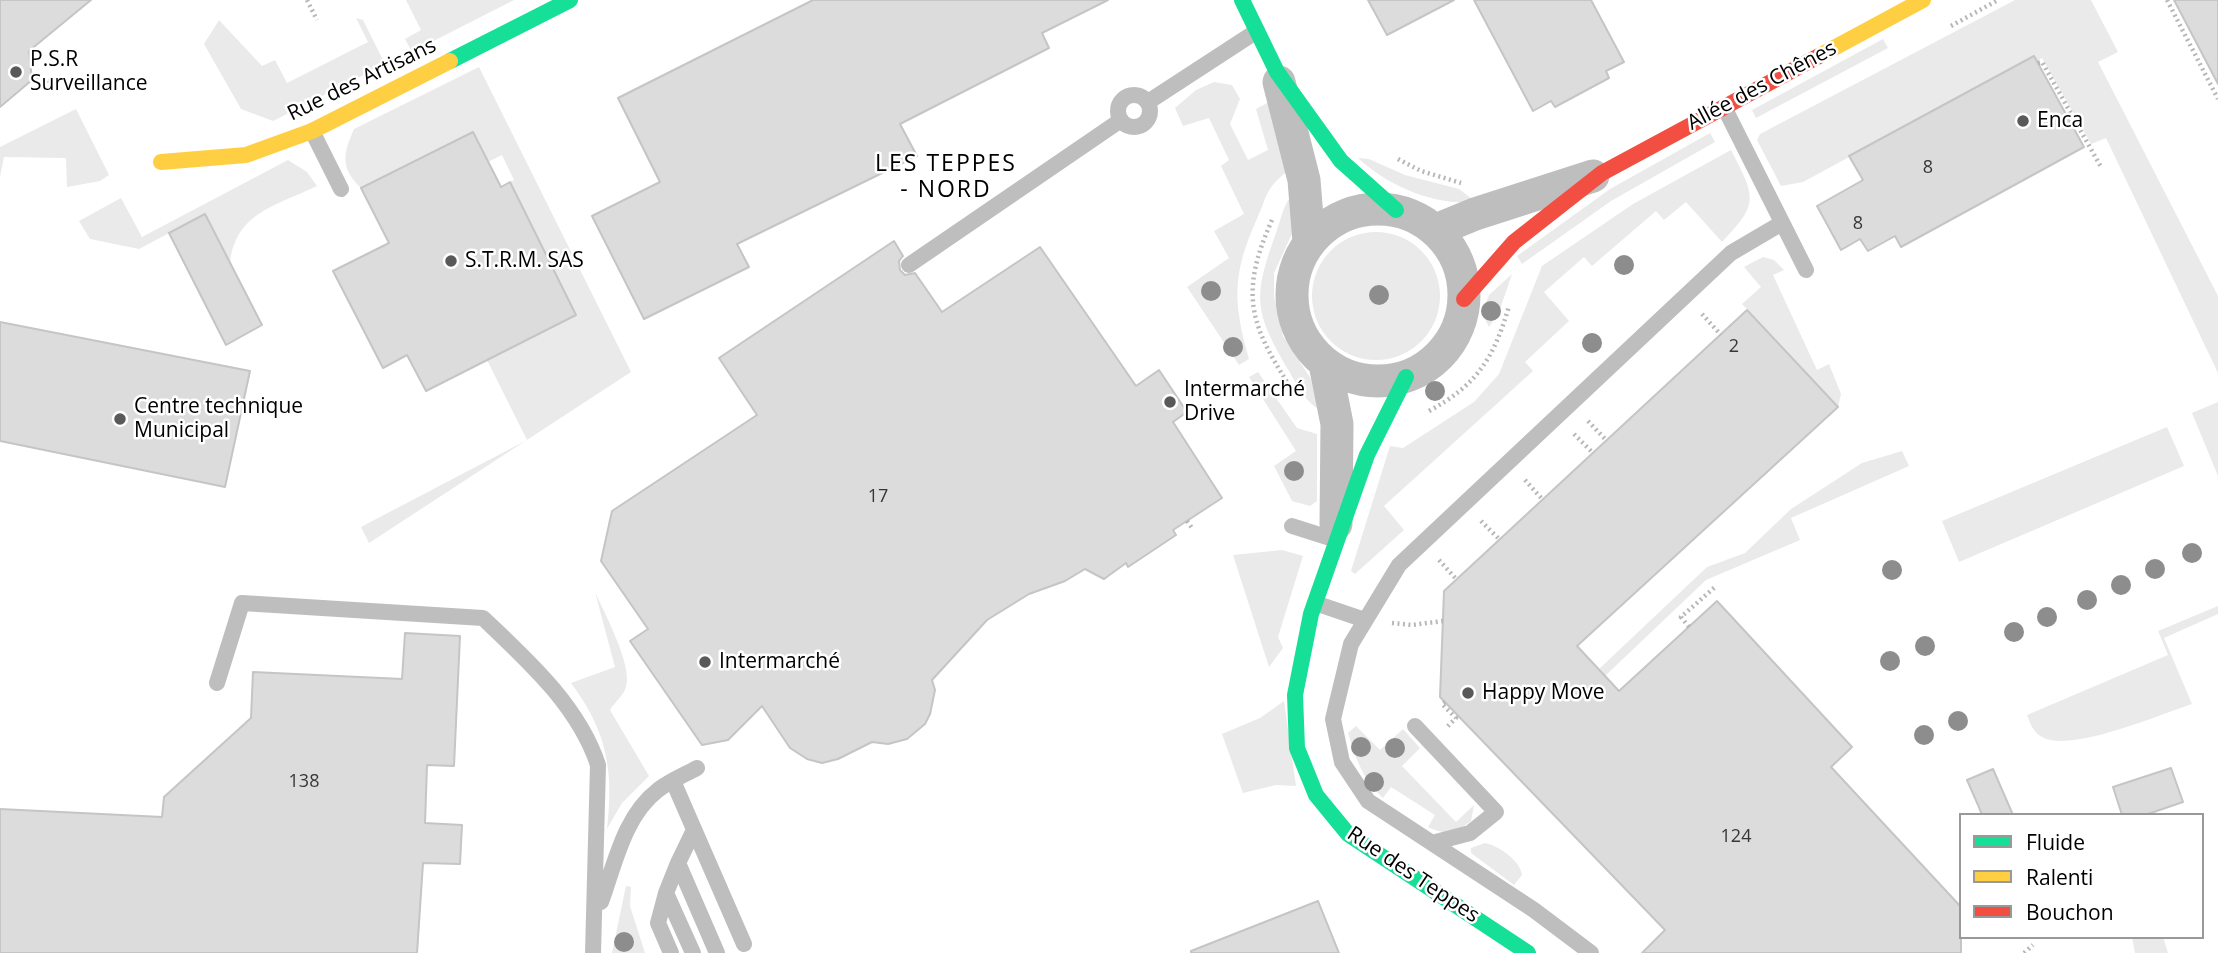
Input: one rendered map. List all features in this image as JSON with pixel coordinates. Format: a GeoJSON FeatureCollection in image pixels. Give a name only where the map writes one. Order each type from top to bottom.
{"type":"FeatureCollection","features":[{"type":"Feature","properties":{"kind":"street","name":"Rue des Artisans"},"geometry":{"type":"LineString","coordinates":[[161,162],[246,155],[312,131],[570,0]]}},
{"type":"Feature","properties":{"kind":"street"},"geometry":{"type":"LineString","coordinates":[[1242,0],[1277,72],[1341,161],[1396,210]]}},
{"type":"Feature","properties":{"kind":"street","name":"Allée des Chênes"},"geometry":{"type":"LineString","coordinates":[[1464,299],[1514,242],[1602,173],[1923,0]]}},
{"type":"Feature","properties":{"kind":"street"},"geometry":{"type":"LineString","coordinates":[[1277,72],[1304,180],[1309,242]]}},
{"type":"Feature","properties":{"kind":"street","name":"Allée des Chênes"},"geometry":{"type":"LineString","coordinates":[[1436,230],[1602,173]]}},
{"type":"Feature","properties":{"kind":"street"},"geometry":{"type":"LineString","coordinates":[[1377,208],[1396,210],[1417,218],[1436,230],[1452,250],[1462,274],[1464,299],[1459,324],[1447,347],[1429,365],[1406,377],[1385,381],[1363,381],[1325,364],[1303,338],[1291,306],[1297,262],[1309,242],[1339,217],[1377,208]]}},
{"type":"Feature","properties":{"kind":"street","name":"Rue des Teppes"},"geometry":{"type":"LineString","coordinates":[[1325,364],[1337,424],[1336,540]]}},
{"type":"Feature","properties":{"kind":"street","name":"Rue des Teppes"},"geometry":{"type":"LineString","coordinates":[[1406,377],[1376,429],[1304,637],[1294,718],[1299,756],[1318,799],[1340,826],[1370,850],[1528,953]]}},
{"type":"Feature","properties":{"kind":"lane"},"geometry":{"type":"LineString","coordinates":[[1148,102],[1257,31]]}},
{"type":"Feature","properties":{"kind":"lane"},"geometry":{"type":"LineString","coordinates":[[1141,96],[1148,102],[1150,114],[1140,126],[1129,126],[1121,121],[1118,106],[1125,97],[1141,96]]}},
{"type":"Feature","properties":{"kind":"lane"},"geometry":{"type":"LineString","coordinates":[[1724,107],[1806,270]]}},
{"type":"Feature","properties":{"kind":"lane"},"geometry":{"type":"LineString","coordinates":[[909,265],[1121,121]]}},
{"type":"Feature","properties":{"kind":"lane"},"geometry":{"type":"LineString","coordinates":[[312,131],[341,189]]}},
{"type":"Feature","properties":{"kind":"lane"},"geometry":{"type":"LineString","coordinates":[[1591,953],[1534,910],[1368,801],[1342,762],[1333,719],[1351,644],[1398,565],[1731,253],[1782,223]]}},
{"type":"Feature","properties":{"kind":"lane"},"geometry":{"type":"LineString","coordinates":[[1292,526],[1336,540]]}},
{"type":"Feature","properties":{"kind":"lane"},"geometry":{"type":"LineString","coordinates":[[217,683],[242,603],[483,618],[559,696],[587,740],[598,765],[593,953]]}},
{"type":"Feature","properties":{"kind":"lane"},"geometry":{"type":"LineString","coordinates":[[1315,603],[1365,620]]}},
{"type":"Feature","properties":{"kind":"lane"},"geometry":{"type":"LineString","coordinates":[[1415,726],[1496,812],[1470,833],[1432,843]]}},
{"type":"Feature","properties":{"kind":"lane"},"geometry":{"type":"LineString","coordinates":[[596,918],[628,828],[645,802],[673,781],[697,768]]}},
{"type":"Feature","properties":{"kind":"lane"},"geometry":{"type":"LineString","coordinates":[[673,781],[744,944]]}},
{"type":"Feature","properties":{"kind":"lane"},"geometry":{"type":"LineString","coordinates":[[658,953],[658,923],[666,893],[693,832]]}},
{"type":"Feature","properties":{"kind":"lane"},"geometry":{"type":"LineString","coordinates":[[678,863],[717,953]]}},
{"type":"Feature","properties":{"kind":"lane"},"geometry":{"type":"LineString","coordinates":[[666,893],[692,953]]}},
{"type":"Feature","properties":{"kind":"lane"},"geometry":{"type":"LineString","coordinates":[[658,923],[671,953]]}},
{"type":"Feature","properties":{"kind":"path"},"geometry":{"type":"LineString","coordinates":[[307,0],[317,20]]}},
{"type":"Feature","properties":{"kind":"path"},"geometry":{"type":"LineString","coordinates":[[2168,0],[2218,99]]}},
{"type":"Feature","properties":{"kind":"path"},"geometry":{"type":"LineString","coordinates":[[2038,64],[2042,62],[2101,167]]}},
{"type":"Feature","properties":{"kind":"path"},"geometry":{"type":"LineString","coordinates":[[32,75],[56,84]]}},
{"type":"Feature","properties":{"kind":"path"},"geometry":{"type":"LineString","coordinates":[[1386,154],[1421,171],[1474,187],[1488,210]]}},
{"type":"Feature","properties":{"kind":"path"},"geometry":{"type":"LineString","coordinates":[[1275,213],[1256,256],[1251,278],[1253,316],[1267,350],[1295,395],[1310,414],[1322,422],[1337,424]]}},
{"type":"Feature","properties":{"kind":"path"},"geometry":{"type":"LineString","coordinates":[[1425,413],[1452,398],[1479,374],[1499,339],[1510,301]]}},
{"type":"Feature","properties":{"kind":"path"},"geometry":{"type":"LineString","coordinates":[[1187,521],[1192,528]]}},
{"type":"Feature","properties":{"kind":"path"},"geometry":{"type":"LineString","coordinates":[[1689,627],[1681,618],[1715,587]]}},
{"type":"Feature","properties":{"kind":"path"},"geometry":{"type":"LineString","coordinates":[[1365,620],[1412,625],[1443,621]]}},
{"type":"Feature","properties":{"kind":"path"},"geometry":{"type":"LineString","coordinates":[[1445,702],[1442,704],[1456,718]]}},
{"type":"Feature","properties":{"kind":"path"},"geometry":{"type":"LineString","coordinates":[[2024,953],[2033,945]]}},
{"type":"Feature","properties":{"kind":"shaded area"},"geometry":{"type":"Polygon","coordinates":[[[406,0],[514,0],[412,52],[405,39],[421,30],[406,0]]]}},
{"type":"Feature","properties":{"kind":"shaded area"},"geometry":{"type":"Polygon","coordinates":[[[2015,0],[2091,0],[2118,52],[2098,62],[2218,296],[2218,373],[2106,138],[2091,144],[2042,58],[2037,61],[2034,57],[1803,182],[1781,186],[1757,140],[1760,134],[2015,0]]]}},
{"type":"Feature","properties":{"kind":"shaded area"},"geometry":{"type":"Polygon","coordinates":[[[356,18],[363,20],[385,64],[273,121],[241,109],[204,44],[219,20],[262,66],[275,60],[287,83],[368,42],[356,18]]]}},
{"type":"Feature","properties":{"kind":"shaded area"},"geometry":{"type":"Polygon","coordinates":[[[1883,39],[1888,48],[1756,118],[1752,110],[1883,39]]]}},
{"type":"Feature","properties":{"kind":"shaded area"},"geometry":{"type":"Polygon","coordinates":[[[479,67],[631,372],[527,440],[487,360],[576,315],[510,182],[514,180],[502,155],[488,162],[473,132],[361,188],[349,174],[346,160],[354,129],[479,67]]]}},
{"type":"Feature","properties":{"kind":"shaded area"},"geometry":{"type":"Polygon","coordinates":[[[1214,82],[1232,85],[1240,99],[1230,124],[1248,160],[1268,150],[1256,109],[1269,102],[1291,169],[1276,181],[1268,192],[1243,257],[1239,273],[1238,305],[1249,359],[1239,365],[1187,287],[1229,258],[1214,231],[1244,214],[1221,166],[1229,160],[1209,118],[1183,126],[1175,108],[1196,90],[1214,82]]]}},
{"type":"Feature","properties":{"kind":"shaded area"},"geometry":{"type":"Polygon","coordinates":[[[76,109],[109,175],[100,181],[67,187],[66,158],[4,157],[0,177],[0,147],[76,109]]]}},
{"type":"Feature","properties":{"kind":"shaded area"},"geometry":{"type":"Polygon","coordinates":[[[1710,133],[1715,142],[1611,201],[1522,264],[1517,256],[1610,189],[1710,133]]]}},
{"type":"Feature","properties":{"kind":"shaded area"},"geometry":{"type":"Polygon","coordinates":[[[1731,150],[1749,189],[1750,199],[1743,218],[1734,229],[1722,242],[1686,202],[1664,220],[1656,211],[1592,266],[1584,257],[1544,292],[1569,321],[1525,362],[1533,371],[1384,506],[1404,530],[1355,574],[1351,571],[1390,446],[1403,448],[1474,402],[1499,374],[1542,266],[1633,204],[1731,150]]]}},
{"type":"Feature","properties":{"kind":"shaded area"},"geometry":{"type":"Polygon","coordinates":[[[1358,158],[1369,159],[1405,175],[1459,189],[1476,202],[1444,201],[1412,192],[1383,177],[1358,158]]]}},
{"type":"Feature","properties":{"kind":"shaded area"},"geometry":{"type":"Polygon","coordinates":[[[288,160],[307,172],[317,186],[273,206],[249,221],[240,232],[230,263],[205,214],[139,249],[90,239],[79,221],[121,198],[142,237],[288,160]]]}},
{"type":"Feature","properties":{"kind":"shaded area"},"geometry":{"type":"Polygon","coordinates":[[[1299,189],[1295,227],[1274,273],[1274,296],[1283,336],[1311,379],[1318,409],[1301,392],[1277,350],[1260,303],[1264,272],[1283,212],[1287,202],[1299,189]]]}},
{"type":"Feature","properties":{"kind":"shaded area"},"geometry":{"type":"Polygon","coordinates":[[[1376,232],[1400,237],[1421,251],[1435,272],[1440,296],[1435,320],[1421,341],[1400,355],[1376,360],[1352,355],[1331,341],[1317,320],[1312,296],[1317,272],[1331,251],[1352,237],[1376,232]]]}},
{"type":"Feature","properties":{"kind":"shaded area"},"geometry":{"type":"Polygon","coordinates":[[[1763,257],[1774,260],[1784,270],[1773,275],[1817,370],[1829,364],[1841,394],[1838,407],[1742,304],[1761,287],[1744,267],[1763,257]]]}},
{"type":"Feature","properties":{"kind":"shaded area"},"geometry":{"type":"Polygon","coordinates":[[[1512,274],[1499,312],[1489,327],[1482,313],[1489,295],[1512,274]]]}},
{"type":"Feature","properties":{"kind":"shaded area"},"geometry":{"type":"Polygon","coordinates":[[[1258,372],[1297,428],[1317,434],[1317,501],[1310,506],[1292,501],[1274,466],[1296,451],[1249,377],[1258,372]]]}},
{"type":"Feature","properties":{"kind":"shaded area"},"geometry":{"type":"Polygon","coordinates":[[[2218,402],[2218,476],[2192,413],[2218,402]]]}},
{"type":"Feature","properties":{"kind":"shaded area"},"geometry":{"type":"Polygon","coordinates":[[[2167,427],[2184,466],[1959,562],[1942,521],[2167,427]]]}},
{"type":"Feature","properties":{"kind":"shaded area"},"geometry":{"type":"Polygon","coordinates":[[[526,440],[369,543],[361,527],[526,440]]]}},
{"type":"Feature","properties":{"kind":"shaded area"},"geometry":{"type":"Polygon","coordinates":[[[1902,451],[1909,466],[1791,518],[1800,540],[1706,580],[1605,676],[1599,669],[1707,567],[1745,553],[1791,509],[1862,463],[1902,451]]]}},
{"type":"Feature","properties":{"kind":"shaded area"},"geometry":{"type":"Polygon","coordinates":[[[1282,550],[1303,556],[1278,637],[1283,648],[1269,667],[1233,555],[1282,550]]]}},
{"type":"Feature","properties":{"kind":"shaded area"},"geometry":{"type":"Polygon","coordinates":[[[595,592],[622,653],[627,678],[625,690],[610,710],[649,776],[622,803],[607,829],[609,788],[605,752],[593,718],[571,683],[615,667],[595,592]]]}},
{"type":"Feature","properties":{"kind":"shaded area"},"geometry":{"type":"Polygon","coordinates":[[[2218,606],[2218,614],[2164,638],[2192,704],[2115,731],[2073,740],[2055,741],[2042,737],[2034,730],[2027,715],[2168,655],[2158,631],[2218,606]]]}},
{"type":"Feature","properties":{"kind":"shaded area"},"geometry":{"type":"Polygon","coordinates":[[[1284,701],[1296,786],[1276,785],[1243,793],[1222,734],[1260,718],[1284,701]]]}},
{"type":"Feature","properties":{"kind":"shaded area"},"geometry":{"type":"Polygon","coordinates":[[[1356,726],[1380,750],[1403,729],[1420,748],[1402,766],[1456,822],[1474,805],[1471,821],[1456,830],[1440,831],[1428,827],[1435,815],[1391,787],[1383,798],[1365,776],[1354,752],[1348,733],[1356,726]]]}},
{"type":"Feature","properties":{"kind":"shaded area"},"geometry":{"type":"Polygon","coordinates":[[[1485,843],[1502,850],[1517,864],[1522,875],[1514,885],[1471,853],[1471,848],[1485,843]]]}},
{"type":"Feature","properties":{"kind":"shaded area"},"geometry":{"type":"Polygon","coordinates":[[[626,886],[631,887],[630,906],[645,953],[612,953],[626,886]]]}},
{"type":"Feature","properties":{"kind":"shaded area"},"geometry":{"type":"Polygon","coordinates":[[[2132,939],[2164,939],[2168,953],[2135,953],[2132,939]]]}},
{"type":"Feature","properties":{"kind":"building"},"geometry":{"type":"Polygon","coordinates":[[[0,0],[91,0],[29,51],[32,80],[0,107],[0,0]]]}},
{"type":"Feature","properties":{"kind":"building"},"geometry":{"type":"Polygon","coordinates":[[[813,0],[1108,0],[1042,33],[1049,48],[900,124],[917,156],[737,244],[749,267],[644,319],[592,216],[660,182],[618,98],[813,0]]]}},
{"type":"Feature","properties":{"kind":"building"},"geometry":{"type":"Polygon","coordinates":[[[1368,0],[1454,0],[1387,35],[1368,0]]]}},
{"type":"Feature","properties":{"kind":"building"},"geometry":{"type":"Polygon","coordinates":[[[1474,0],[1591,0],[1624,62],[1606,71],[1609,78],[1555,107],[1551,101],[1533,111],[1474,0]]]}},
{"type":"Feature","properties":{"kind":"building"},"geometry":{"type":"Polygon","coordinates":[[[2174,0],[2218,0],[2218,84],[2174,0]]]}},
{"type":"Feature","properties":{"kind":"building"},"geometry":{"type":"Polygon","coordinates":[[[2034,56],[2084,147],[1901,247],[1895,236],[1868,251],[1860,239],[1841,250],[1817,206],[1863,180],[1849,156],[2034,56]]]}},
{"type":"Feature","properties":{"kind":"building","name":"S.T.R.M. SAS"},"geometry":{"type":"Polygon","coordinates":[[[473,132],[501,187],[510,182],[576,315],[426,391],[407,355],[383,368],[333,271],[389,243],[361,188],[473,132]]]}},
{"type":"Feature","properties":{"kind":"building"},"geometry":{"type":"Polygon","coordinates":[[[205,214],[262,325],[226,345],[169,233],[205,214]]]}},
{"type":"Feature","properties":{"kind":"building","name":"Intermarché"},"geometry":{"type":"Polygon","coordinates":[[[894,241],[903,256],[899,261],[900,270],[905,275],[915,273],[942,312],[1040,247],[1136,386],[1159,370],[1187,412],[1173,422],[1222,498],[1173,530],[1176,535],[1128,567],[1126,563],[1104,579],[1085,569],[1065,581],[1029,594],[987,620],[932,680],[935,690],[930,714],[925,724],[907,739],[888,744],[872,742],[838,759],[822,763],[807,759],[790,748],[762,706],[728,740],[702,745],[630,641],[648,629],[601,561],[612,511],[757,415],[719,358],[894,241]]]}},
{"type":"Feature","properties":{"kind":"building"},"geometry":{"type":"Polygon","coordinates":[[[1747,310],[1838,407],[1577,646],[1619,691],[1717,601],[1852,747],[1831,767],[1959,905],[1961,953],[1642,953],[1665,930],[1440,697],[1444,591],[1747,310]]]}},
{"type":"Feature","properties":{"kind":"building","name":"Centre technique Municipal"},"geometry":{"type":"Polygon","coordinates":[[[0,322],[250,371],[225,487],[0,441],[0,322]]]}},
{"type":"Feature","properties":{"kind":"building"},"geometry":{"type":"Polygon","coordinates":[[[405,633],[460,636],[454,766],[427,765],[425,823],[462,825],[460,864],[423,863],[417,953],[0,953],[0,809],[162,817],[164,797],[251,718],[253,672],[402,679],[405,633]]]}},
{"type":"Feature","properties":{"kind":"building"},"geometry":{"type":"Polygon","coordinates":[[[2171,768],[2183,802],[2151,813],[2121,813],[2113,787],[2171,768]]]}},
{"type":"Feature","properties":{"kind":"building"},"geometry":{"type":"Polygon","coordinates":[[[1993,769],[2012,813],[1981,813],[1967,780],[1993,769]]]}},
{"type":"Feature","properties":{"kind":"building"},"geometry":{"type":"Polygon","coordinates":[[[1318,901],[1339,953],[1191,953],[1191,951],[1318,901]]]}},
{"type":"Feature","properties":{"kind":"traffic: fast"},"geometry":{"type":"LineString","coordinates":[[450,61],[570,0]]}},
{"type":"Feature","properties":{"kind":"traffic: fast"},"geometry":{"type":"LineString","coordinates":[[1242,0],[1277,72],[1341,161],[1396,210]]}},
{"type":"Feature","properties":{"kind":"traffic: fast"},"geometry":{"type":"LineString","coordinates":[[1406,377],[1367,455],[1311,614],[1295,695],[1297,748],[1316,795],[1348,834],[1528,953]]}},
{"type":"Feature","properties":{"kind":"traffic: slow"},"geometry":{"type":"LineString","coordinates":[[1819,56],[1923,0]]}},
{"type":"Feature","properties":{"kind":"traffic: slow"},"geometry":{"type":"LineString","coordinates":[[161,162],[246,155],[312,131],[450,61]]}},
{"type":"Feature","properties":{"kind":"traffic: jam"},"geometry":{"type":"LineString","coordinates":[[1464,299],[1514,242],[1602,173],[1819,56]]}},
{"type":"Feature","properties":{"kind":"place","name":"P.S.R Surveillance"},"geometry":{"type":"Point","coordinates":[16,72]}},
{"type":"Feature","properties":{"kind":"place","name":"Enca"},"geometry":{"type":"Point","coordinates":[2023,121]}},
{"type":"Feature","properties":{"kind":"place","name":"S.T.R.M. SAS"},"geometry":{"type":"Point","coordinates":[451,261]}},
{"type":"Feature","properties":{"kind":"place","name":"Intermarché Drive"},"geometry":{"type":"Point","coordinates":[1170,402]}},
{"type":"Feature","properties":{"kind":"place","name":"Centre technique Municipal"},"geometry":{"type":"Point","coordinates":[120,419]}},
{"type":"Feature","properties":{"kind":"place","name":"Intermarché"},"geometry":{"type":"Point","coordinates":[705,662]}},
{"type":"Feature","properties":{"kind":"place","name":"Happy Move"},"geometry":{"type":"Point","coordinates":[1468,693]}},
{"type":"Feature","properties":{"kind":"district","name":"LES TEPPES - NORD"},"geometry":{"type":"Point","coordinates":[946,177]}}]}
